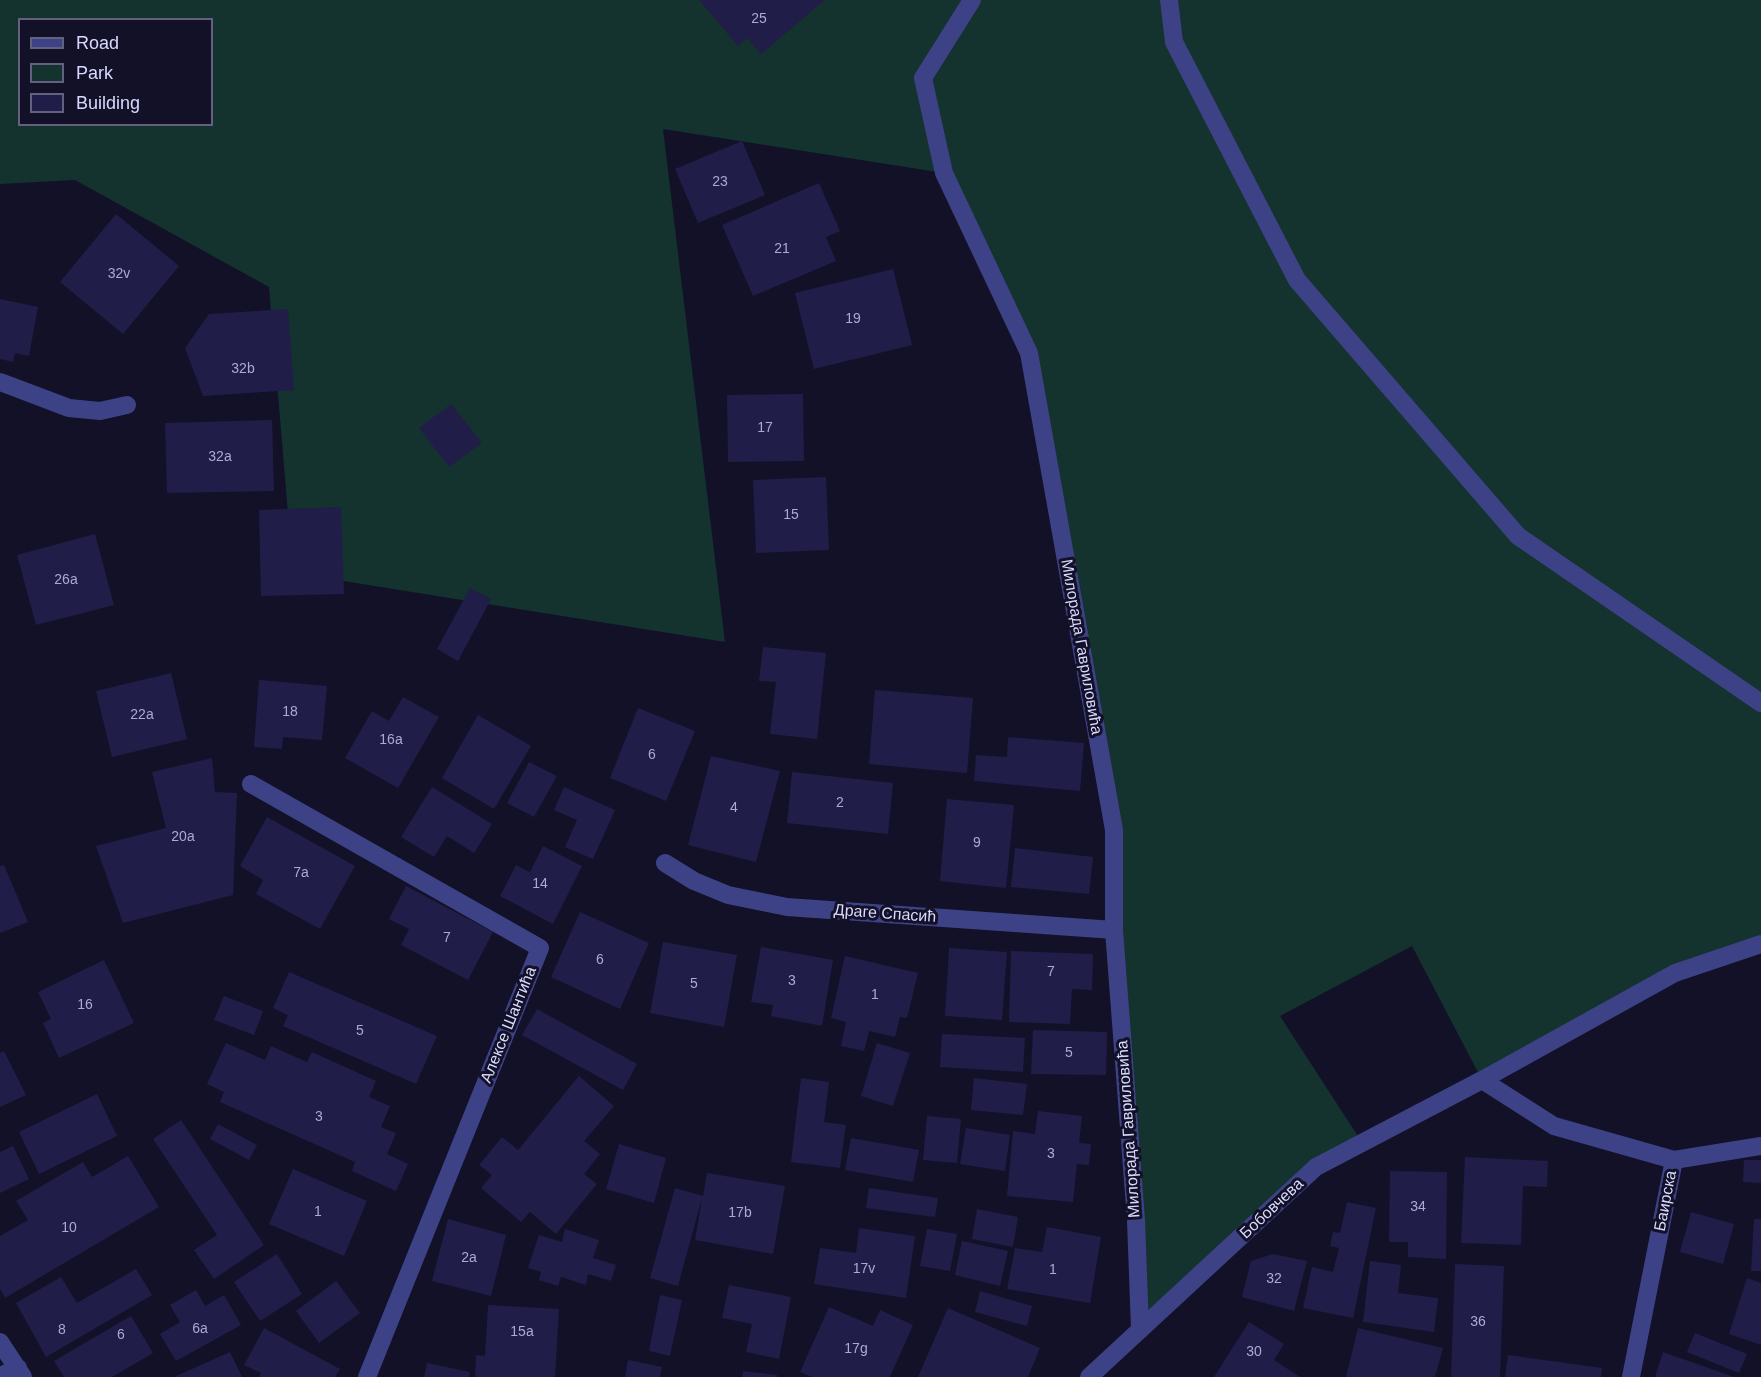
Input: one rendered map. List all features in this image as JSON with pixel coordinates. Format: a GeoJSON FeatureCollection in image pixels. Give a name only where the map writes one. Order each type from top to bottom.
{"type":"FeatureCollection","features":[{"type":"Feature","properties":{"kind":"street","name":"Милорада Гавриловића"},"geometry":{"type":"LineString","coordinates":[[972,0],[923,78],[944,173],[1029,353],[1114,830],[1114,930],[1136,1220],[1140,1330]]}},
{"type":"Feature","properties":{"kind":"street"},"geometry":{"type":"LineString","coordinates":[[1169,0],[1174,42],[1297,280],[1518,536],[1761,703]]}},
{"type":"Feature","properties":{"kind":"street"},"geometry":{"type":"LineString","coordinates":[[0,382],[69,408],[100,411],[127,405]]}},
{"type":"Feature","properties":{"kind":"street","name":"Алексе Шантића"},"geometry":{"type":"LineString","coordinates":[[251,784],[540,948],[367,1377]]}},
{"type":"Feature","properties":{"kind":"street","name":"Драге Спасић"},"geometry":{"type":"LineString","coordinates":[[664,863],[694,881],[728,895],[787,907],[1114,930]]}},
{"type":"Feature","properties":{"kind":"street","name":"Бобовчева"},"geometry":{"type":"LineString","coordinates":[[1089,1377],[1316,1167],[1482,1080],[1675,973],[1761,944]]}},
{"type":"Feature","properties":{"kind":"street","name":"Баирска"},"geometry":{"type":"LineString","coordinates":[[1482,1080],[1554,1126],[1674,1160],[1631,1377]]}},
{"type":"Feature","properties":{"kind":"street"},"geometry":{"type":"LineString","coordinates":[[1674,1160],[1761,1146]]}},
{"type":"Feature","properties":{"kind":"street"},"geometry":{"type":"LineString","coordinates":[[0,1342],[20,1373],[0,1376]]}},
{"type":"Feature","properties":{"kind":"green space"},"geometry":{"type":"Polygon","coordinates":[[[0,0],[1761,0],[1761,944],[1675,973],[1482,1080],[1412,946],[1280,1016],[1363,1144],[1316,1167],[1140,1330],[1114,830],[1029,353],[944,173],[663,129],[725,642],[293,573],[269,287],[75,180],[0,184],[0,0]]]}},
{"type":"Feature","properties":{"kind":"building"},"geometry":{"type":"Polygon","coordinates":[[[699,0],[825,0],[761,54],[747,38],[738,46],[699,0]]]}},
{"type":"Feature","properties":{"kind":"building"},"geometry":{"type":"Polygon","coordinates":[[[742,141],[765,195],[698,223],[675,169],[742,141]]]}},
{"type":"Feature","properties":{"kind":"building"},"geometry":{"type":"Polygon","coordinates":[[[819,183],[840,231],[826,237],[836,261],[753,296],[722,225],[819,183]]]}},
{"type":"Feature","properties":{"kind":"building"},"geometry":{"type":"Polygon","coordinates":[[[116,214],[179,266],[123,334],[60,282],[116,214]]]}},
{"type":"Feature","properties":{"kind":"building"},"geometry":{"type":"Polygon","coordinates":[[[893,269],[912,345],[814,369],[795,293],[893,269]]]}},
{"type":"Feature","properties":{"kind":"building"},"geometry":{"type":"Polygon","coordinates":[[[0,299],[38,307],[29,356],[15,353],[13,362],[0,359],[0,299]]]}},
{"type":"Feature","properties":{"kind":"building"},"geometry":{"type":"Polygon","coordinates":[[[288,309],[294,390],[203,396],[185,348],[209,314],[288,309]]]}},
{"type":"Feature","properties":{"kind":"building"},"geometry":{"type":"Polygon","coordinates":[[[803,394],[804,461],[728,462],[727,395],[803,394]]]}},
{"type":"Feature","properties":{"kind":"building"},"geometry":{"type":"Polygon","coordinates":[[[451,404],[482,443],[449,467],[419,428],[451,404]]]}},
{"type":"Feature","properties":{"kind":"building"},"geometry":{"type":"Polygon","coordinates":[[[272,420],[274,491],[167,493],[165,423],[272,420]]]}},
{"type":"Feature","properties":{"kind":"building"},"geometry":{"type":"Polygon","coordinates":[[[826,477],[829,550],[756,553],[753,480],[826,477]]]}},
{"type":"Feature","properties":{"kind":"building"},"geometry":{"type":"Polygon","coordinates":[[[341,507],[344,594],[261,596],[259,510],[341,507]]]}},
{"type":"Feature","properties":{"kind":"building"},"geometry":{"type":"Polygon","coordinates":[[[95,534],[114,605],[36,625],[17,555],[95,534]]]}},
{"type":"Feature","properties":{"kind":"building"},"geometry":{"type":"Polygon","coordinates":[[[470,588],[491,599],[458,661],[437,649],[470,588]]]}},
{"type":"Feature","properties":{"kind":"building"},"geometry":{"type":"Polygon","coordinates":[[[763,647],[826,653],[817,739],[770,734],[776,682],[759,681],[763,647]]]}},
{"type":"Feature","properties":{"kind":"building"},"geometry":{"type":"Polygon","coordinates":[[[171,673],[187,739],[112,757],[96,691],[171,673]]]}},
{"type":"Feature","properties":{"kind":"building"},"geometry":{"type":"Polygon","coordinates":[[[259,680],[327,686],[322,740],[283,737],[282,749],[254,747],[259,680]]]}},
{"type":"Feature","properties":{"kind":"building"},"geometry":{"type":"Polygon","coordinates":[[[875,690],[973,698],[967,773],[869,764],[875,690]]]}},
{"type":"Feature","properties":{"kind":"building"},"geometry":{"type":"Polygon","coordinates":[[[403,697],[439,717],[398,788],[345,758],[372,711],[389,721],[403,697]]]}},
{"type":"Feature","properties":{"kind":"building"},"geometry":{"type":"Polygon","coordinates":[[[638,708],[695,731],[666,801],[610,778],[638,708]]]}},
{"type":"Feature","properties":{"kind":"building"},"geometry":{"type":"Polygon","coordinates":[[[478,715],[531,746],[494,809],[442,778],[478,715]]]}},
{"type":"Feature","properties":{"kind":"building"},"geometry":{"type":"Polygon","coordinates":[[[1008,737],[1084,743],[1080,791],[974,781],[976,755],[1007,757],[1008,737]]]}},
{"type":"Feature","properties":{"kind":"building"},"geometry":{"type":"Polygon","coordinates":[[[711,756],[780,771],[756,862],[688,845],[711,756]]]}},
{"type":"Feature","properties":{"kind":"building"},"geometry":{"type":"Polygon","coordinates":[[[212,758],[215,792],[237,793],[233,895],[123,923],[96,846],[166,828],[152,772],[212,758]]]}},
{"type":"Feature","properties":{"kind":"building"},"geometry":{"type":"Polygon","coordinates":[[[529,762],[557,776],[534,817],[507,803],[529,762]]]}},
{"type":"Feature","properties":{"kind":"building"},"geometry":{"type":"Polygon","coordinates":[[[792,772],[893,783],[888,834],[787,823],[792,772]]]}},
{"type":"Feature","properties":{"kind":"building"},"geometry":{"type":"Polygon","coordinates":[[[432,787],[492,824],[474,853],[447,836],[434,857],[401,837],[432,787]]]}},
{"type":"Feature","properties":{"kind":"building"},"geometry":{"type":"Polygon","coordinates":[[[564,787],[615,810],[593,859],[565,847],[577,820],[554,810],[564,787]]]}},
{"type":"Feature","properties":{"kind":"building"},"geometry":{"type":"Polygon","coordinates":[[[947,799],[1014,805],[1006,888],[940,881],[947,799]]]}},
{"type":"Feature","properties":{"kind":"building"},"geometry":{"type":"Polygon","coordinates":[[[267,817],[355,866],[320,929],[256,894],[263,880],[240,866],[267,817]]]}},
{"type":"Feature","properties":{"kind":"building"},"geometry":{"type":"Polygon","coordinates":[[[543,846],[582,866],[553,924],[500,896],[516,865],[530,872],[543,846]]]}},
{"type":"Feature","properties":{"kind":"building"},"geometry":{"type":"Polygon","coordinates":[[[1015,848],[1093,857],[1089,894],[1011,887],[1015,848]]]}},
{"type":"Feature","properties":{"kind":"building"},"geometry":{"type":"Polygon","coordinates":[[[4,865],[28,922],[0,933],[0,866],[4,865]]]}},
{"type":"Feature","properties":{"kind":"building"},"geometry":{"type":"Polygon","coordinates":[[[406,886],[493,932],[468,980],[401,945],[409,929],[389,919],[406,886]]]}},
{"type":"Feature","properties":{"kind":"building"},"geometry":{"type":"Polygon","coordinates":[[[580,912],[649,943],[620,1009],[551,977],[580,912]]]}},
{"type":"Feature","properties":{"kind":"building"},"geometry":{"type":"Polygon","coordinates":[[[663,942],[737,955],[724,1027],[650,1013],[663,942]]]}},
{"type":"Feature","properties":{"kind":"building"},"geometry":{"type":"Polygon","coordinates":[[[761,947],[833,960],[822,1026],[771,1016],[773,1005],[751,1002],[761,947]]]}},
{"type":"Feature","properties":{"kind":"building"},"geometry":{"type":"Polygon","coordinates":[[[949,948],[1007,952],[1002,1020],[945,1016],[949,948]]]}},
{"type":"Feature","properties":{"kind":"building"},"geometry":{"type":"Polygon","coordinates":[[[1011,951],[1093,954],[1092,990],[1072,989],[1070,1024],[1009,1022],[1011,951]]]}},
{"type":"Feature","properties":{"kind":"building"},"geometry":{"type":"Polygon","coordinates":[[[845,956],[918,973],[907,1018],[900,1017],[895,1037],[869,1031],[864,1051],[841,1046],[846,1022],[831,1018],[845,956]]]}},
{"type":"Feature","properties":{"kind":"building"},"geometry":{"type":"Polygon","coordinates":[[[104,960],[134,1023],[59,1058],[43,1023],[51,1019],[38,992],[104,960]]]}},
{"type":"Feature","properties":{"kind":"building"},"geometry":{"type":"Polygon","coordinates":[[[289,972],[437,1036],[416,1084],[283,1026],[288,1015],[273,1008],[289,972]]]}},
{"type":"Feature","properties":{"kind":"building"},"geometry":{"type":"Polygon","coordinates":[[[224,996],[263,1011],[254,1035],[214,1020],[224,996]]]}},
{"type":"Feature","properties":{"kind":"building"},"geometry":{"type":"Polygon","coordinates":[[[537,1009],[637,1064],[623,1090],[522,1035],[537,1009]]]}},
{"type":"Feature","properties":{"kind":"building"},"geometry":{"type":"Polygon","coordinates":[[[1033,1030],[1107,1032],[1106,1075],[1031,1074],[1033,1030]]]}},
{"type":"Feature","properties":{"kind":"building"},"geometry":{"type":"Polygon","coordinates":[[[942,1034],[1025,1038],[1023,1072],[940,1067],[942,1034]]]}},
{"type":"Feature","properties":{"kind":"building"},"geometry":{"type":"Polygon","coordinates":[[[226,1043],[265,1060],[271,1046],[307,1062],[312,1052],[376,1081],[369,1097],[390,1106],[381,1127],[396,1133],[387,1154],[408,1164],[396,1191],[352,1171],[355,1162],[220,1102],[224,1092],[207,1084],[226,1043]]]}},
{"type":"Feature","properties":{"kind":"building"},"geometry":{"type":"Polygon","coordinates":[[[877,1043],[910,1053],[893,1106],[861,1096],[877,1043]]]}},
{"type":"Feature","properties":{"kind":"building"},"geometry":{"type":"Polygon","coordinates":[[[4,1051],[26,1095],[0,1107],[0,1053],[4,1051]]]}},
{"type":"Feature","properties":{"kind":"building"},"geometry":{"type":"Polygon","coordinates":[[[579,1076],[614,1106],[584,1141],[600,1154],[584,1174],[597,1184],[556,1234],[530,1212],[521,1222],[481,1188],[492,1175],[479,1165],[502,1137],[518,1150],[579,1076]]]}},
{"type":"Feature","properties":{"kind":"building"},"geometry":{"type":"Polygon","coordinates":[[[801,1078],[829,1082],[824,1122],[846,1125],[840,1168],[791,1162],[801,1078]]]}},
{"type":"Feature","properties":{"kind":"building"},"geometry":{"type":"Polygon","coordinates":[[[974,1078],[1027,1084],[1023,1115],[971,1110],[974,1078]]]}},
{"type":"Feature","properties":{"kind":"building"},"geometry":{"type":"Polygon","coordinates":[[[97,1094],[117,1136],[39,1174],[19,1132],[97,1094]]]}},
{"type":"Feature","properties":{"kind":"building"},"geometry":{"type":"Polygon","coordinates":[[[1038,1111],[1082,1116],[1079,1143],[1091,1144],[1089,1165],[1077,1164],[1073,1202],[1007,1196],[1013,1131],[1035,1134],[1038,1111]]]}},
{"type":"Feature","properties":{"kind":"building"},"geometry":{"type":"Polygon","coordinates":[[[927,1116],[961,1119],[957,1163],[923,1160],[927,1116]]]}},
{"type":"Feature","properties":{"kind":"building"},"geometry":{"type":"Polygon","coordinates":[[[181,1120],[264,1245],[214,1279],[194,1250],[217,1235],[153,1139],[181,1120]]]}},
{"type":"Feature","properties":{"kind":"building"},"geometry":{"type":"Polygon","coordinates":[[[218,1124],[257,1145],[249,1160],[210,1139],[218,1124]]]}},
{"type":"Feature","properties":{"kind":"building"},"geometry":{"type":"Polygon","coordinates":[[[966,1128],[1010,1135],[1005,1171],[960,1164],[966,1128]]]}},
{"type":"Feature","properties":{"kind":"building"},"geometry":{"type":"Polygon","coordinates":[[[851,1138],[919,1150],[913,1182],[845,1170],[851,1138]]]}},
{"type":"Feature","properties":{"kind":"building"},"geometry":{"type":"Polygon","coordinates":[[[619,1144],[666,1158],[654,1203],[606,1189],[619,1144]]]}},
{"type":"Feature","properties":{"kind":"building"},"geometry":{"type":"Polygon","coordinates":[[[13,1146],[29,1179],[0,1193],[0,1152],[13,1146]]]}},
{"type":"Feature","properties":{"kind":"building"},"geometry":{"type":"Polygon","coordinates":[[[128,1156],[159,1207],[5,1298],[0,1289],[0,1236],[28,1220],[16,1201],[83,1162],[92,1177],[128,1156]]]}},
{"type":"Feature","properties":{"kind":"building"},"geometry":{"type":"Polygon","coordinates":[[[1465,1157],[1548,1161],[1547,1187],[1523,1186],[1521,1245],[1461,1243],[1465,1157]]]}},
{"type":"Feature","properties":{"kind":"building"},"geometry":{"type":"Polygon","coordinates":[[[1744,1160],[1761,1160],[1761,1183],[1743,1182],[1744,1160]]]}},
{"type":"Feature","properties":{"kind":"building"},"geometry":{"type":"Polygon","coordinates":[[[293,1169],[367,1201],[344,1256],[269,1224],[293,1169]]]}},
{"type":"Feature","properties":{"kind":"building"},"geometry":{"type":"Polygon","coordinates":[[[1390,1171],[1447,1172],[1446,1259],[1408,1257],[1408,1242],[1389,1242],[1390,1171]]]}},
{"type":"Feature","properties":{"kind":"building"},"geometry":{"type":"Polygon","coordinates":[[[707,1173],[785,1186],[773,1254],[695,1240],[702,1198],[678,1286],[650,1278],[675,1188],[703,1196],[707,1173]]]}},
{"type":"Feature","properties":{"kind":"building"},"geometry":{"type":"Polygon","coordinates":[[[869,1188],[938,1198],[935,1217],[866,1208],[869,1188]]]}},
{"type":"Feature","properties":{"kind":"building"},"geometry":{"type":"Polygon","coordinates":[[[1347,1202],[1376,1208],[1353,1318],[1303,1308],[1312,1267],[1333,1272],[1339,1248],[1330,1246],[1333,1232],[1340,1233],[1347,1202]]]}},
{"type":"Feature","properties":{"kind":"building"},"geometry":{"type":"Polygon","coordinates":[[[977,1209],[1018,1217],[1013,1247],[972,1239],[977,1209]]]}},
{"type":"Feature","properties":{"kind":"building"},"geometry":{"type":"Polygon","coordinates":[[[1691,1212],[1734,1224],[1723,1264],[1680,1252],[1691,1212]]]}},
{"type":"Feature","properties":{"kind":"building"},"geometry":{"type":"Polygon","coordinates":[[[448,1219],[506,1235],[491,1296],[432,1281],[448,1219]]]}},
{"type":"Feature","properties":{"kind":"building"},"geometry":{"type":"Polygon","coordinates":[[[1754,1219],[1761,1219],[1761,1271],[1751,1271],[1754,1219]]]}},
{"type":"Feature","properties":{"kind":"building"},"geometry":{"type":"Polygon","coordinates":[[[1047,1227],[1101,1237],[1090,1303],[1007,1289],[1015,1248],[1042,1252],[1047,1227]]]}},
{"type":"Feature","properties":{"kind":"building"},"geometry":{"type":"Polygon","coordinates":[[[859,1228],[915,1236],[906,1298],[814,1284],[820,1248],[856,1253],[859,1228]]]}},
{"type":"Feature","properties":{"kind":"building"},"geometry":{"type":"Polygon","coordinates":[[[565,1229],[599,1240],[593,1258],[616,1265],[611,1281],[588,1274],[586,1285],[561,1277],[558,1286],[539,1280],[541,1272],[528,1268],[539,1235],[562,1242],[565,1229]]]}},
{"type":"Feature","properties":{"kind":"building"},"geometry":{"type":"Polygon","coordinates":[[[927,1229],[957,1234],[950,1271],[920,1266],[927,1229]]]}},
{"type":"Feature","properties":{"kind":"building"},"geometry":{"type":"Polygon","coordinates":[[[962,1241],[1008,1251],[1000,1286],[955,1275],[962,1241]]]}},
{"type":"Feature","properties":{"kind":"building"},"geometry":{"type":"Polygon","coordinates":[[[277,1254],[302,1294],[260,1321],[234,1282],[277,1254]]]}},
{"type":"Feature","properties":{"kind":"building"},"geometry":{"type":"Polygon","coordinates":[[[1273,1254],[1307,1261],[1294,1311],[1242,1297],[1251,1261],[1273,1254]]]}},
{"type":"Feature","properties":{"kind":"building"},"geometry":{"type":"Polygon","coordinates":[[[1370,1261],[1401,1265],[1398,1293],[1438,1298],[1434,1332],[1363,1322],[1370,1261]]]}},
{"type":"Feature","properties":{"kind":"building"},"geometry":{"type":"Polygon","coordinates":[[[1455,1264],[1504,1266],[1500,1377],[1451,1377],[1455,1264]]]}},
{"type":"Feature","properties":{"kind":"building"},"geometry":{"type":"Polygon","coordinates":[[[136,1269],[152,1295],[46,1357],[16,1303],[61,1277],[77,1303],[136,1269]]]}},
{"type":"Feature","properties":{"kind":"building"},"geometry":{"type":"Polygon","coordinates":[[[1747,1278],[1761,1283],[1761,1345],[1729,1334],[1747,1278]]]}},
{"type":"Feature","properties":{"kind":"building"},"geometry":{"type":"Polygon","coordinates":[[[336,1281],[360,1313],[319,1343],[296,1311],[336,1281]]]}},
{"type":"Feature","properties":{"kind":"building"},"geometry":{"type":"Polygon","coordinates":[[[729,1285],[791,1297],[779,1359],[746,1352],[752,1324],[722,1318],[729,1285]]]}},
{"type":"Feature","properties":{"kind":"building"},"geometry":{"type":"Polygon","coordinates":[[[196,1290],[205,1306],[224,1295],[241,1325],[176,1361],[160,1334],[180,1322],[170,1305],[196,1290]]]}},
{"type":"Feature","properties":{"kind":"building"},"geometry":{"type":"Polygon","coordinates":[[[980,1291],[1032,1306],[1027,1326],[975,1312],[980,1291]]]}},
{"type":"Feature","properties":{"kind":"building"},"geometry":{"type":"Polygon","coordinates":[[[660,1295],[682,1300],[670,1356],[649,1351],[660,1295]]]}},
{"type":"Feature","properties":{"kind":"building"},"geometry":{"type":"Polygon","coordinates":[[[488,1305],[559,1309],[555,1377],[475,1377],[476,1355],[485,1356],[488,1305]]]}},
{"type":"Feature","properties":{"kind":"building"},"geometry":{"type":"Polygon","coordinates":[[[829,1307],[873,1326],[880,1310],[913,1325],[890,1377],[812,1377],[800,1372],[829,1307]]]}},
{"type":"Feature","properties":{"kind":"building"},"geometry":{"type":"Polygon","coordinates":[[[948,1308],[1040,1348],[1028,1377],[918,1377],[948,1308]]]}},
{"type":"Feature","properties":{"kind":"building"},"geometry":{"type":"Polygon","coordinates":[[[131,1316],[153,1353],[112,1377],[64,1377],[54,1361],[131,1316]]]}},
{"type":"Feature","properties":{"kind":"building"},"geometry":{"type":"Polygon","coordinates":[[[1249,1322],[1284,1344],[1274,1360],[1300,1377],[1214,1377],[1249,1322]]]}},
{"type":"Feature","properties":{"kind":"building"},"geometry":{"type":"Polygon","coordinates":[[[264,1328],[340,1369],[335,1377],[259,1377],[261,1373],[244,1365],[264,1328]]]}},
{"type":"Feature","properties":{"kind":"building"},"geometry":{"type":"Polygon","coordinates":[[[1358,1328],[1443,1348],[1435,1377],[1346,1377],[1358,1328]]]}},
{"type":"Feature","properties":{"kind":"building"},"geometry":{"type":"Polygon","coordinates":[[[1695,1333],[1747,1354],[1739,1373],[1687,1352],[1695,1333]]]}},
{"type":"Feature","properties":{"kind":"building"},"geometry":{"type":"Polygon","coordinates":[[[230,1352],[242,1377],[174,1377],[230,1352]]]}},
{"type":"Feature","properties":{"kind":"building"},"geometry":{"type":"Polygon","coordinates":[[[1663,1352],[1734,1377],[1655,1377],[1663,1352]]]}},
{"type":"Feature","properties":{"kind":"building"},"geometry":{"type":"Polygon","coordinates":[[[1508,1355],[1602,1368],[1601,1377],[1505,1377],[1508,1355]]]}},
{"type":"Feature","properties":{"kind":"building"},"geometry":{"type":"Polygon","coordinates":[[[628,1360],[662,1367],[660,1377],[625,1377],[628,1360]]]}},
{"type":"Feature","properties":{"kind":"building"},"geometry":{"type":"Polygon","coordinates":[[[427,1363],[470,1372],[469,1377],[424,1377],[427,1363]]]}},
{"type":"Feature","properties":{"kind":"building"},"geometry":{"type":"Polygon","coordinates":[[[743,1371],[777,1375],[777,1377],[742,1377],[743,1371]]]}}]}
